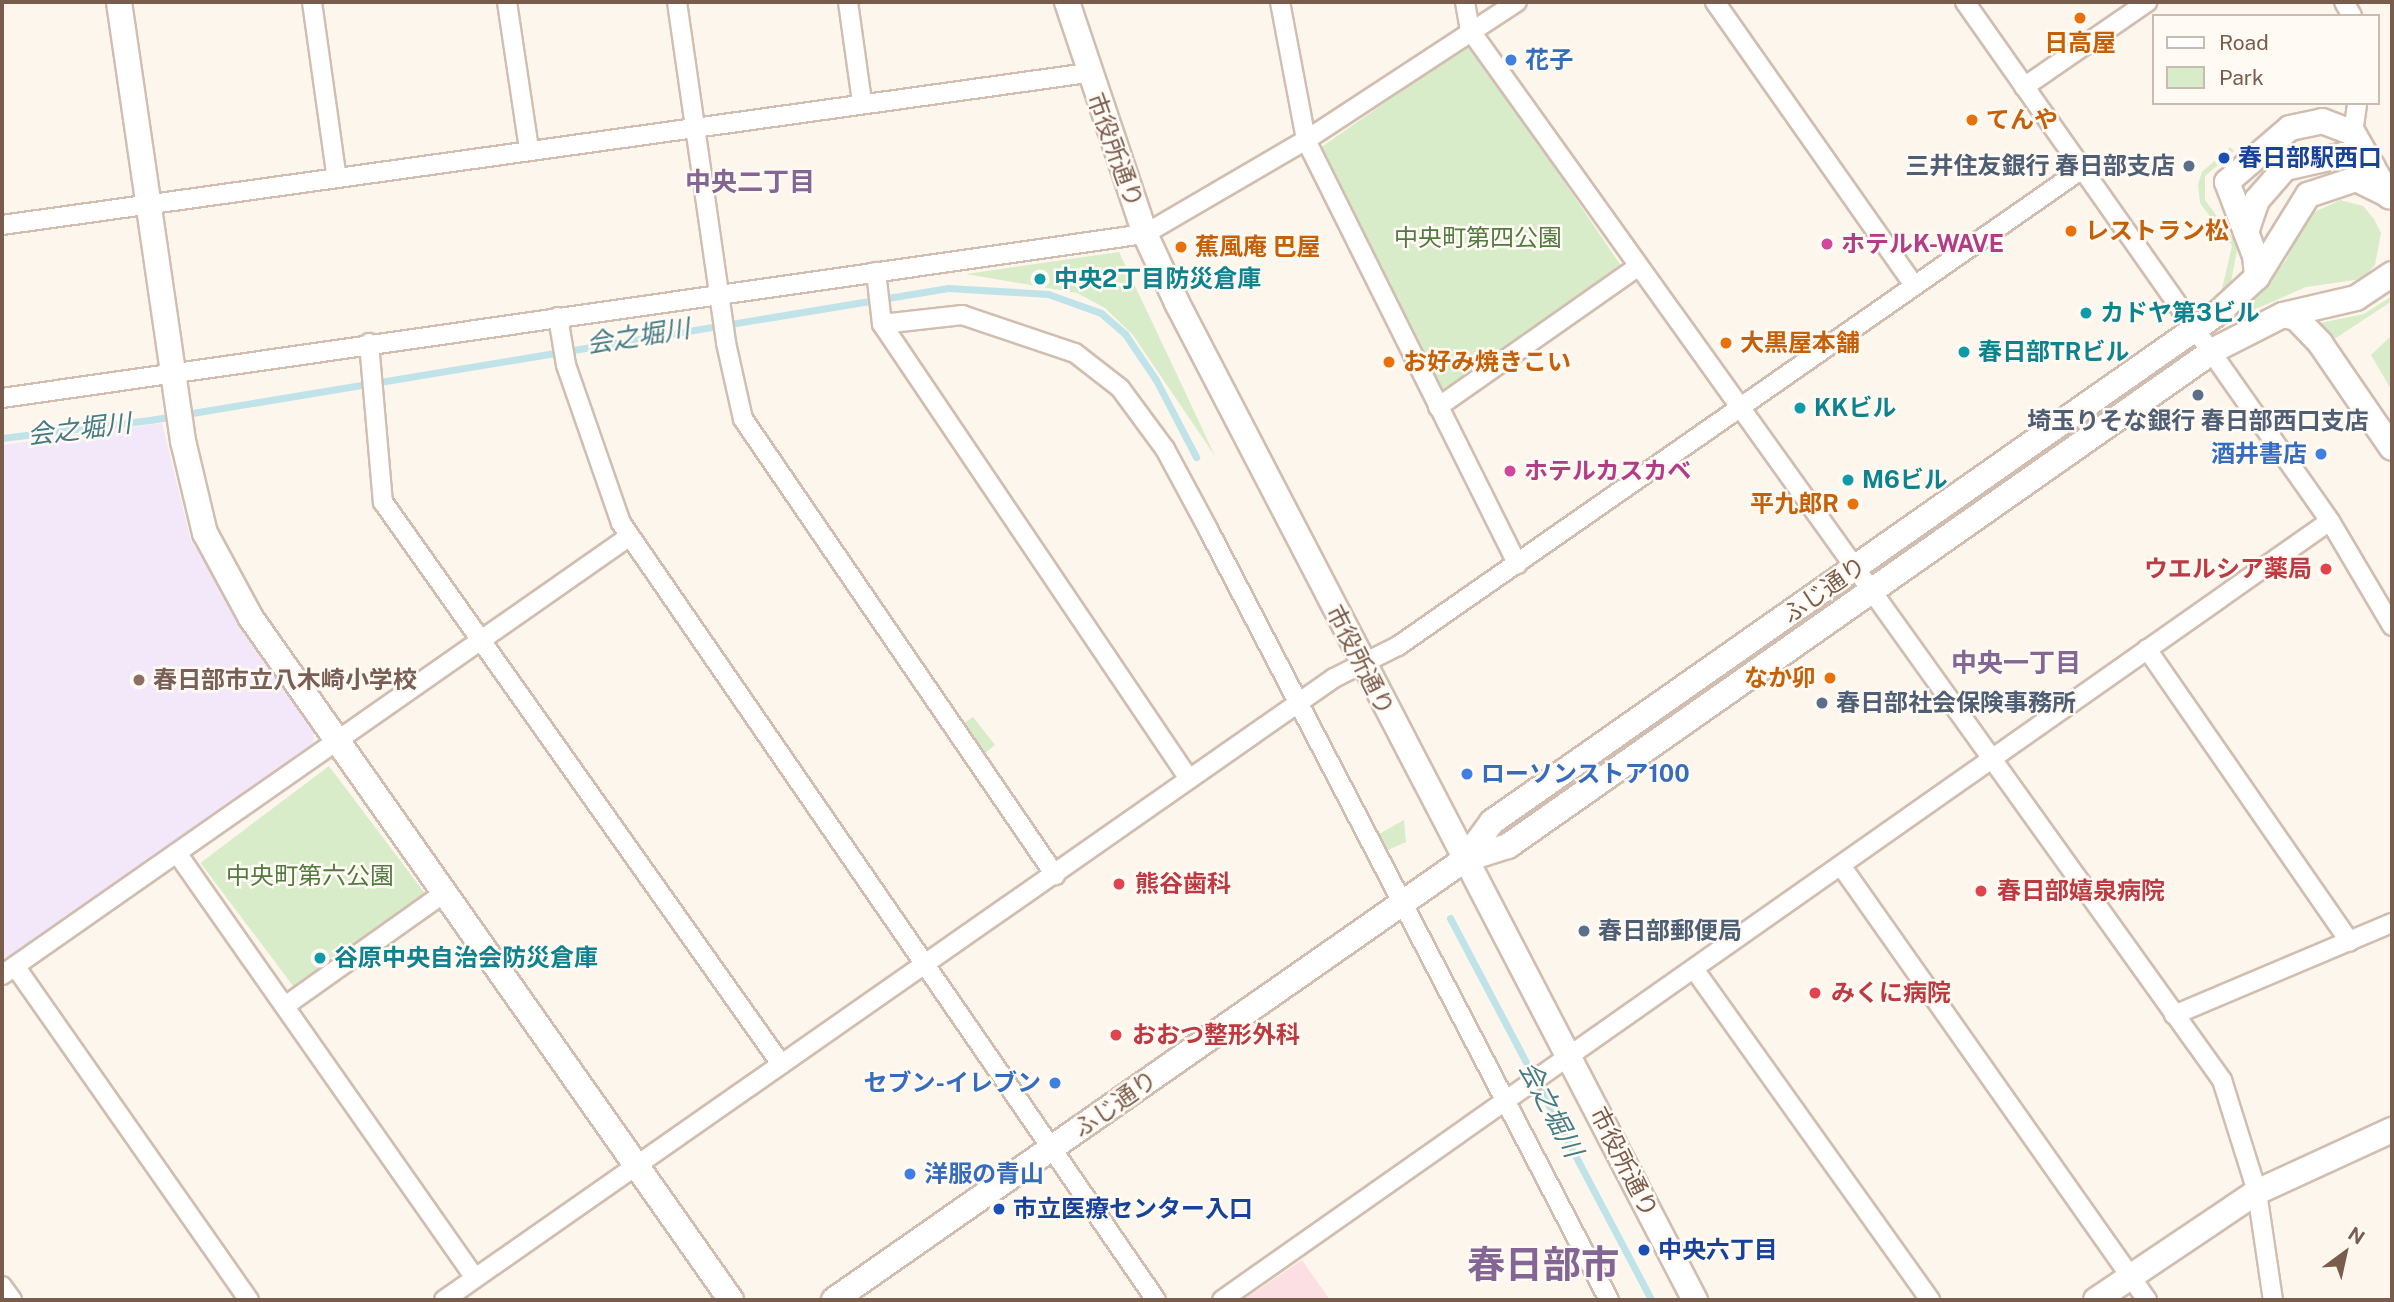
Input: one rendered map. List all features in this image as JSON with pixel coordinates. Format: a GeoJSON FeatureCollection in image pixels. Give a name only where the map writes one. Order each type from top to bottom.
{"type":"FeatureCollection","features":[{"type":"Feature","properties":{"kind":"street"},"geometry":{"type":"LineString","coordinates":[[119,2],[183,441],[194,498],[223,571],[441,895],[731,1300]]}},
{"type":"Feature","properties":{"kind":"street"},"geometry":{"type":"LineString","coordinates":[[312,2],[336,173]]}},
{"type":"Feature","properties":{"kind":"street"},"geometry":{"type":"LineString","coordinates":[[507,2],[529,150]]}},
{"type":"Feature","properties":{"kind":"street"},"geometry":{"type":"LineString","coordinates":[[677,2],[726,343],[743,419],[1055,875]]}},
{"type":"Feature","properties":{"kind":"street"},"geometry":{"type":"LineString","coordinates":[[848,2],[862,101]]}},
{"type":"Feature","properties":{"kind":"street","name":"市役所通り"},"geometry":{"type":"LineString","coordinates":[[1067,2],[1087,73],[1145,234],[1362,664],[1456,865],[1562,1063],[1695,1300]]}},
{"type":"Feature","properties":{"kind":"street"},"geometry":{"type":"LineString","coordinates":[[1280,2],[1306,140],[1517,564]]}},
{"type":"Feature","properties":{"kind":"street"},"geometry":{"type":"LineString","coordinates":[[1465,2],[1470,30],[1988,761],[2222,1080],[2257,1192],[2273,1300]]}},
{"type":"Feature","properties":{"kind":"street"},"geometry":{"type":"LineString","coordinates":[[2,398],[174,382],[1145,234],[1306,140],[1470,30],[1517,2]]}},
{"type":"Feature","properties":{"kind":"street"},"geometry":{"type":"LineString","coordinates":[[1715,2],[1914,285]]}},
{"type":"Feature","properties":{"kind":"street"},"geometry":{"type":"LineString","coordinates":[[1965,2],[2330,521],[2392,626]]}},
{"type":"Feature","properties":{"kind":"street"},"geometry":{"type":"LineString","coordinates":[[2024,87],[2147,2]]}},
{"type":"Feature","properties":{"kind":"street"},"geometry":{"type":"LineString","coordinates":[[2,225],[336,173],[529,150],[862,101],[1087,73]]}},
{"type":"Feature","properties":{"kind":"street"},"geometry":{"type":"LineString","coordinates":[[2357,105],[2353,133],[2390,199]]}},
{"type":"Feature","properties":{"kind":"street"},"geometry":{"type":"LineString","coordinates":[[2257,277],[2246,232],[2228,197],[2234,171],[2304,122],[2322,121],[2353,133]]}},
{"type":"Feature","properties":{"kind":"street"},"geometry":{"type":"LineString","coordinates":[[2246,232],[2257,200],[2285,168],[2343,155],[2373,167]]}},
{"type":"Feature","properties":{"kind":"street"},"geometry":{"type":"LineString","coordinates":[[444,1300],[1334,678],[1362,664],[1517,564],[2082,169]]}},
{"type":"Feature","properties":{"kind":"street"},"geometry":{"type":"LineString","coordinates":[[2257,277],[2296,209],[2323,185],[2356,178],[2390,199]]}},
{"type":"Feature","properties":{"kind":"street"},"geometry":{"type":"LineString","coordinates":[[1438,407],[1637,267]]}},
{"type":"Feature","properties":{"kind":"street","name":"ふじ通り"},"geometry":{"type":"LineString","coordinates":[[1456,865],[1508,846],[2210,353],[2283,315],[2356,298],[2392,274]]}},
{"type":"Feature","properties":{"kind":"street"},"geometry":{"type":"LineString","coordinates":[[877,276],[882,318],[1189,779]]}},
{"type":"Feature","properties":{"kind":"street","name":"ふじ通り"},"geometry":{"type":"LineString","coordinates":[[835,1300],[1456,865],[1492,822],[2193,329],[2257,277]]}},
{"type":"Feature","properties":{"kind":"street"},"geometry":{"type":"LineString","coordinates":[[882,318],[962,315],[1075,353],[1120,388],[1165,449],[1305,699],[1512,1098],[1609,1300]]}},
{"type":"Feature","properties":{"kind":"street"},"geometry":{"type":"LineString","coordinates":[[2283,315],[2296,318],[2320,343],[2392,448]]}},
{"type":"Feature","properties":{"kind":"street"},"geometry":{"type":"LineString","coordinates":[[559,323],[566,365],[630,536],[923,966],[1156,1300]]}},
{"type":"Feature","properties":{"kind":"street"},"geometry":{"type":"LineString","coordinates":[[369,351],[383,502],[781,1065]]}},
{"type":"Feature","properties":{"kind":"street"},"geometry":{"type":"LineString","coordinates":[[1222,1300],[1842,867],[2330,521]]}},
{"type":"Feature","properties":{"kind":"street"},"geometry":{"type":"LineString","coordinates":[[249,1300],[8,971],[630,536]]}},
{"type":"Feature","properties":{"kind":"street"},"geometry":{"type":"LineString","coordinates":[[2147,649],[2350,942]]}},
{"type":"Feature","properties":{"kind":"street"},"geometry":{"type":"LineString","coordinates":[[177,853],[475,1278]]}},
{"type":"Feature","properties":{"kind":"street"},"geometry":{"type":"LineString","coordinates":[[1842,867],[2147,1300]]}},
{"type":"Feature","properties":{"kind":"street"},"geometry":{"type":"LineString","coordinates":[[285,1006],[441,895]]}},
{"type":"Feature","properties":{"kind":"street"},"geometry":{"type":"LineString","coordinates":[[2174,1015],[2392,923]]}},
{"type":"Feature","properties":{"kind":"street"},"geometry":{"type":"LineString","coordinates":[[1694,969],[1930,1300]]}},
{"type":"Feature","properties":{"kind":"street"},"geometry":{"type":"LineString","coordinates":[[2096,1300],[2257,1192],[2392,1130]]}},
{"type":"Feature","properties":{"kind":"street"},"geometry":{"type":"LineString","coordinates":[[2,1286],[12,1300]]}},
{"type":"Feature","properties":{"kind":"shaded area","name":"春日部市立八木崎小学校"},"geometry":{"type":"Polygon","coordinates":[[[162,423],[191,541],[314,733],[313,743],[2,962],[2,445],[162,423]]]}},
{"type":"Feature","properties":{"kind":"shaded area"},"geometry":{"type":"Polygon","coordinates":[[[1302,1260],[1330,1300],[1243,1300],[1302,1260]]]}},
{"type":"Feature","properties":{"kind":"green space","name":"中央町第四公園"},"geometry":{"type":"Polygon","coordinates":[[[1470,43],[1624,270],[1440,400],[1320,148],[1470,43]]]}},
{"type":"Feature","properties":{"kind":"green space"},"geometry":{"type":"Polygon","coordinates":[[[2230,147],[2234,151],[2205,176],[2205,200],[2238,245],[2231,282],[2221,293],[2232,246],[2200,203],[2198,184],[2202,172],[2230,147]]]}},
{"type":"Feature","properties":{"kind":"green space"},"geometry":{"type":"Polygon","coordinates":[[[2340,200],[2363,206],[2374,219],[2381,233],[2375,265],[2362,279],[2306,287],[2242,315],[2286,260],[2308,215],[2340,200]]]}},
{"type":"Feature","properties":{"kind":"green space"},"geometry":{"type":"Polygon","coordinates":[[[1119,252],[1215,456],[1133,335],[1105,308],[1077,293],[966,274],[1119,252]]]}},
{"type":"Feature","properties":{"kind":"green space"},"geometry":{"type":"Polygon","coordinates":[[[2392,296],[2392,301],[2333,340],[2320,323],[2364,314],[2392,296]]]}},
{"type":"Feature","properties":{"kind":"green space"},"geometry":{"type":"Polygon","coordinates":[[[2392,335],[2392,391],[2371,355],[2392,335]]]}},
{"type":"Feature","properties":{"kind":"green space"},"geometry":{"type":"Polygon","coordinates":[[[2174,356],[2178,362],[1881,570],[1879,565],[2174,356]]]}},
{"type":"Feature","properties":{"kind":"green space"},"geometry":{"type":"Polygon","coordinates":[[[1840,592],[1844,597],[1501,834],[1500,828],[1840,592]]]}},
{"type":"Feature","properties":{"kind":"green space"},"geometry":{"type":"Polygon","coordinates":[[[973,717],[995,745],[980,757],[959,726],[973,717]]]}},
{"type":"Feature","properties":{"kind":"green space","name":"中央町第六公園"},"geometry":{"type":"Polygon","coordinates":[[[329,766],[425,893],[296,990],[200,863],[329,766]]]}},
{"type":"Feature","properties":{"kind":"green space"},"geometry":{"type":"Polygon","coordinates":[[[1404,820],[1406,842],[1386,851],[1379,834],[1404,820]]]}},
{"type":"Feature","properties":{"kind":"waterway","name":"会之堀川"},"geometry":{"type":"LineString","coordinates":[[2,438],[150,420],[948,288],[1048,294],[1101,313],[1125,334],[1156,380],[1196,457]]}},
{"type":"Feature","properties":{"kind":"waterway","name":"会之堀川"},"geometry":{"type":"LineString","coordinates":[[1450,918],[1651,1300]]}},
{"type":"Feature","properties":{"kind":"place","name":"日高屋"},"geometry":{"type":"Point","coordinates":[2080,18]}},
{"type":"Feature","properties":{"kind":"place","name":"花子"},"geometry":{"type":"Point","coordinates":[1511,60]}},
{"type":"Feature","properties":{"kind":"place","name":"てんや"},"geometry":{"type":"Point","coordinates":[1972,120]}},
{"type":"Feature","properties":{"kind":"place","name":"春日部駅西口"},"geometry":{"type":"Point","coordinates":[2224,158]}},
{"type":"Feature","properties":{"kind":"place","name":"三井住友銀行 春日部支店"},"geometry":{"type":"Point","coordinates":[2189,166]}},
{"type":"Feature","properties":{"kind":"place","name":"レストラン松"},"geometry":{"type":"Point","coordinates":[2071,231]}},
{"type":"Feature","properties":{"kind":"place","name":"ホテルK-WAVE"},"geometry":{"type":"Point","coordinates":[1827,244]}},
{"type":"Feature","properties":{"kind":"place","name":"蕉風庵 巴屋"},"geometry":{"type":"Point","coordinates":[1181,247]}},
{"type":"Feature","properties":{"kind":"place","name":"中央2丁目防災倉庫"},"geometry":{"type":"Point","coordinates":[1040,279]}},
{"type":"Feature","properties":{"kind":"place","name":"カドヤ第3ビル"},"geometry":{"type":"Point","coordinates":[2086,313]}},
{"type":"Feature","properties":{"kind":"place","name":"大黒屋本舗"},"geometry":{"type":"Point","coordinates":[1726,343]}},
{"type":"Feature","properties":{"kind":"place","name":"春日部TRビル"},"geometry":{"type":"Point","coordinates":[1964,352]}},
{"type":"Feature","properties":{"kind":"place","name":"お好み焼きこい"},"geometry":{"type":"Point","coordinates":[1389,362]}},
{"type":"Feature","properties":{"kind":"place","name":"埼玉りそな銀行 春日部西口支店"},"geometry":{"type":"Point","coordinates":[2198,395]}},
{"type":"Feature","properties":{"kind":"place","name":"KKビル"},"geometry":{"type":"Point","coordinates":[1800,408]}},
{"type":"Feature","properties":{"kind":"place","name":"酒井書店"},"geometry":{"type":"Point","coordinates":[2321,454]}},
{"type":"Feature","properties":{"kind":"place","name":"ホテルカスカベ"},"geometry":{"type":"Point","coordinates":[1510,471]}},
{"type":"Feature","properties":{"kind":"place","name":"M6ビル"},"geometry":{"type":"Point","coordinates":[1848,480]}},
{"type":"Feature","properties":{"kind":"place","name":"平九郎R"},"geometry":{"type":"Point","coordinates":[1853,504]}},
{"type":"Feature","properties":{"kind":"place","name":"ウエルシア薬局"},"geometry":{"type":"Point","coordinates":[2326,569]}},
{"type":"Feature","properties":{"kind":"place","name":"なか卯"},"geometry":{"type":"Point","coordinates":[1830,678]}},
{"type":"Feature","properties":{"kind":"place","name":"春日部市立八木崎小学校"},"geometry":{"type":"Point","coordinates":[139,680]}},
{"type":"Feature","properties":{"kind":"place","name":"春日部社会保険事務所"},"geometry":{"type":"Point","coordinates":[1822,703]}},
{"type":"Feature","properties":{"kind":"place","name":"ローソンストア100"},"geometry":{"type":"Point","coordinates":[1467,774]}},
{"type":"Feature","properties":{"kind":"place","name":"熊谷歯科"},"geometry":{"type":"Point","coordinates":[1119,884]}},
{"type":"Feature","properties":{"kind":"place","name":"春日部嬉泉病院"},"geometry":{"type":"Point","coordinates":[1981,891]}},
{"type":"Feature","properties":{"kind":"place","name":"春日部郵便局"},"geometry":{"type":"Point","coordinates":[1584,931]}},
{"type":"Feature","properties":{"kind":"place","name":"谷原中央自治会防災倉庫"},"geometry":{"type":"Point","coordinates":[320,958]}},
{"type":"Feature","properties":{"kind":"place","name":"みくに病院"},"geometry":{"type":"Point","coordinates":[1815,993]}},
{"type":"Feature","properties":{"kind":"place","name":"おおつ整形外科"},"geometry":{"type":"Point","coordinates":[1116,1035]}},
{"type":"Feature","properties":{"kind":"place","name":"セブン-イレブン"},"geometry":{"type":"Point","coordinates":[1055,1083]}},
{"type":"Feature","properties":{"kind":"place","name":"洋服の青山"},"geometry":{"type":"Point","coordinates":[910,1174]}},
{"type":"Feature","properties":{"kind":"place","name":"市立医療センター入口"},"geometry":{"type":"Point","coordinates":[999,1209]}},
{"type":"Feature","properties":{"kind":"place","name":"中央六丁目"},"geometry":{"type":"Point","coordinates":[1644,1250]}},
{"type":"Feature","properties":{"kind":"district","name":"中央二丁目"},"geometry":{"type":"Point","coordinates":[750,182]}},
{"type":"Feature","properties":{"kind":"district","name":"中央一丁目"},"geometry":{"type":"Point","coordinates":[2016,663]}},
{"type":"Feature","properties":{"kind":"district","name":"春日部市"},"geometry":{"type":"Point","coordinates":[1543,1265]}}]}
